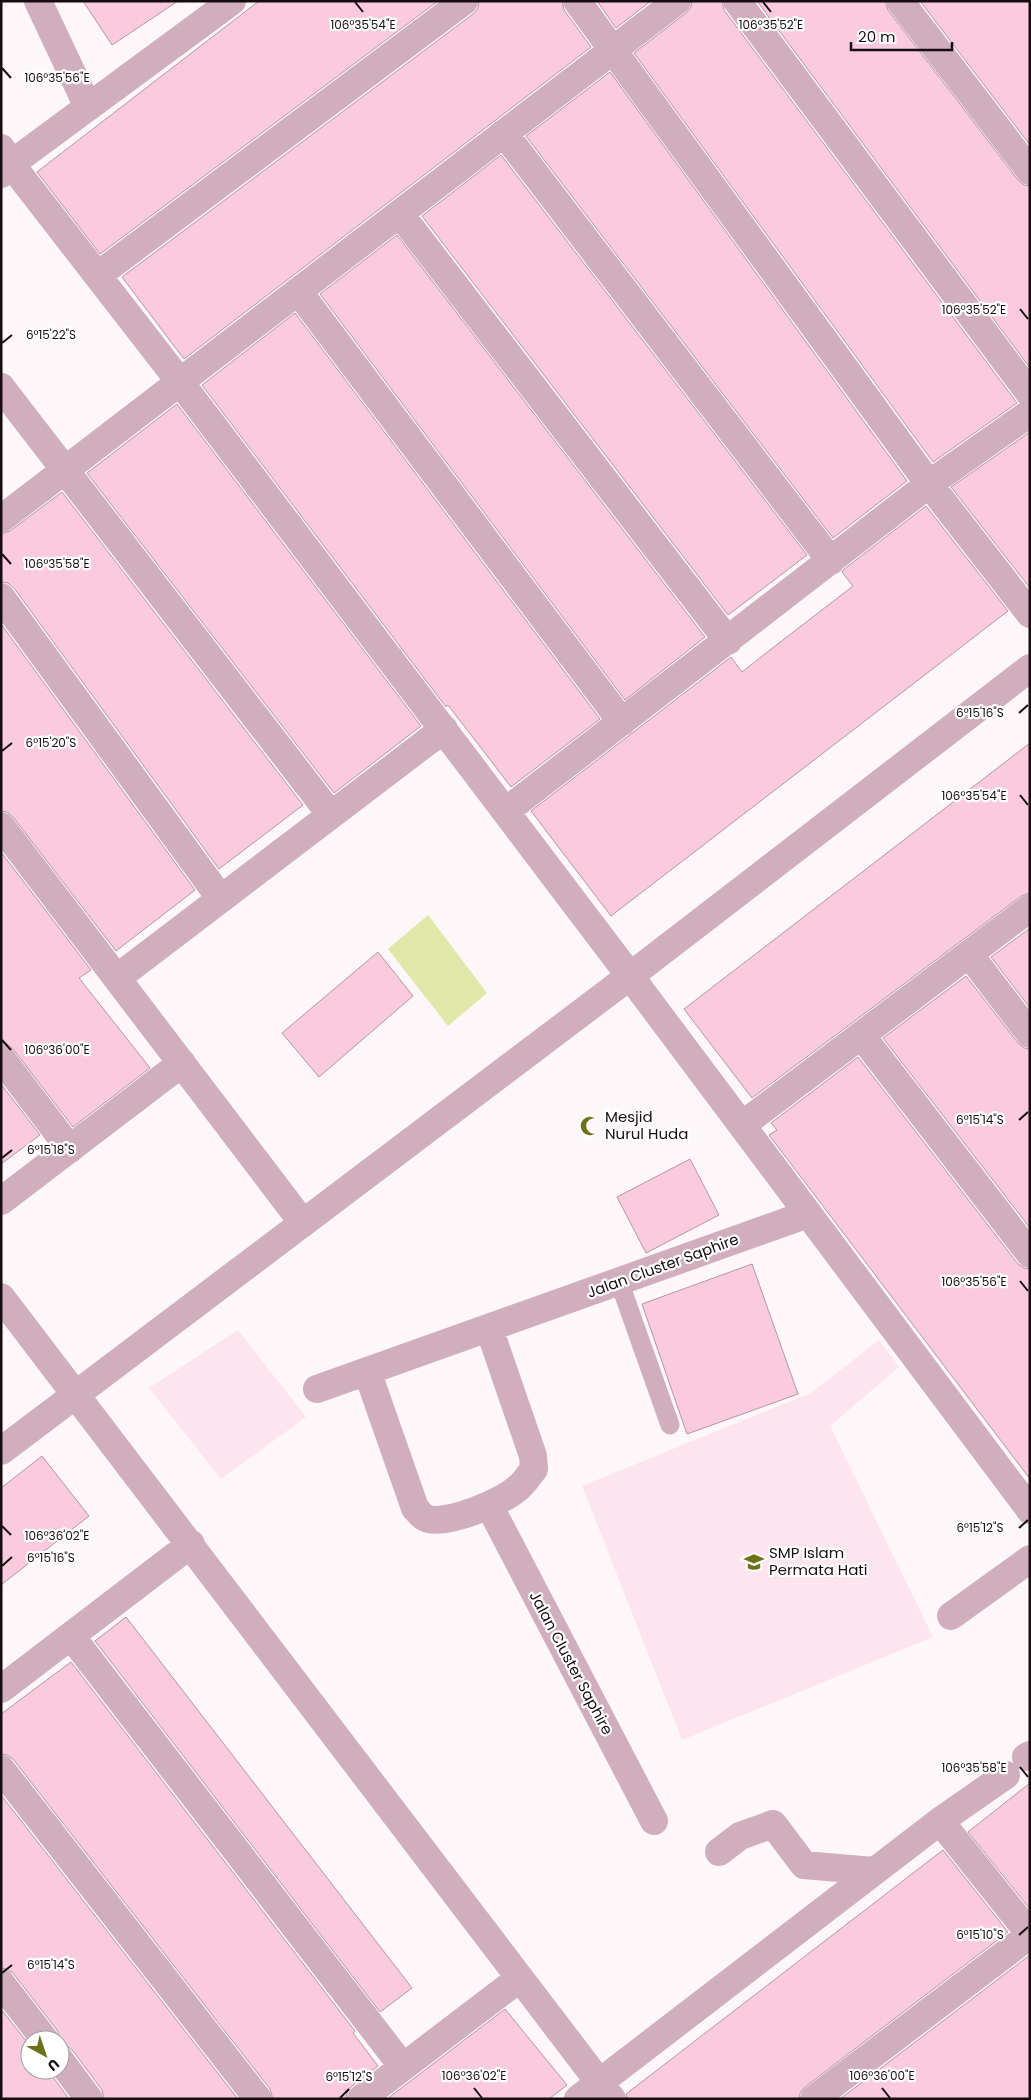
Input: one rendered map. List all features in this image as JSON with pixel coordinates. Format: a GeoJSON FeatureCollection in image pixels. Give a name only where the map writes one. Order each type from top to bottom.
{"type":"FeatureCollection","features":[{"type":"Feature","properties":{"kind":"street"},"geometry":{"type":"LineString","coordinates":[[38,1],[88,107]]}},
{"type":"Feature","properties":{"kind":"street"},"geometry":{"type":"LineString","coordinates":[[232,1],[88,107],[4,162],[98,275],[180,382],[506,811],[1030,1510]]}},
{"type":"Feature","properties":{"kind":"street"},"geometry":{"type":"LineString","coordinates":[[98,275],[464,1]]}},
{"type":"Feature","properties":{"kind":"street"},"geometry":{"type":"LineString","coordinates":[[577,1],[930,484],[1030,614]]}},
{"type":"Feature","properties":{"kind":"street"},"geometry":{"type":"LineString","coordinates":[[1,519],[677,1]]}},
{"type":"Feature","properties":{"kind":"street"},"geometry":{"type":"LineString","coordinates":[[737,1],[1030,394]]}},
{"type":"Feature","properties":{"kind":"street"},"geometry":{"type":"LineString","coordinates":[[900,1],[1030,171]]}},
{"type":"Feature","properties":{"kind":"street"},"geometry":{"type":"LineString","coordinates":[[504,133],[831,561]]}},
{"type":"Feature","properties":{"kind":"street"},"geometry":{"type":"LineString","coordinates":[[400,214],[728,641]]}},
{"type":"Feature","properties":{"kind":"street"},"geometry":{"type":"LineString","coordinates":[[298,291],[622,722]]}},
{"type":"Feature","properties":{"kind":"street"},"geometry":{"type":"LineString","coordinates":[[1,387],[331,815]]}},
{"type":"Feature","properties":{"kind":"street"},"geometry":{"type":"LineString","coordinates":[[506,811],[930,484],[1030,413]]}},
{"type":"Feature","properties":{"kind":"street"},"geometry":{"type":"LineString","coordinates":[[1,597],[221,899]]}},
{"type":"Feature","properties":{"kind":"street"},"geometry":{"type":"LineString","coordinates":[[1,1452],[630,976],[1030,668]]}},
{"type":"Feature","properties":{"kind":"street"},"geometry":{"type":"LineString","coordinates":[[117,978],[444,729]]}},
{"type":"Feature","properties":{"kind":"street"},"geometry":{"type":"LineString","coordinates":[[1,826],[303,1222]]}},
{"type":"Feature","properties":{"kind":"street"},"geometry":{"type":"LineString","coordinates":[[742,1125],[1030,908]]}},
{"type":"Feature","properties":{"kind":"street"},"geometry":{"type":"LineString","coordinates":[[969,954],[1030,1034]]}},
{"type":"Feature","properties":{"kind":"street"},"geometry":{"type":"LineString","coordinates":[[861,1035],[1030,1254]]}},
{"type":"Feature","properties":{"kind":"street"},"geometry":{"type":"LineString","coordinates":[[1,1058],[70,1149]]}},
{"type":"Feature","properties":{"kind":"street"},"geometry":{"type":"LineString","coordinates":[[1,1201],[182,1063]]}},
{"type":"Feature","properties":{"kind":"street","name":"Jalan Cluster Saphire"},"geometry":{"type":"LineString","coordinates":[[317,1389],[808,1214]]}},
{"type":"Feature","properties":{"kind":"street"},"geometry":{"type":"LineString","coordinates":[[1,1297],[77,1394],[606,2090]]}},
{"type":"Feature","properties":{"kind":"street"},"geometry":{"type":"LineString","coordinates":[[367,1371],[415,1508],[425,1518],[438,1520],[462,1516],[502,1500],[519,1488],[534,1469],[533,1456],[489,1328]]}},
{"type":"Feature","properties":{"kind":"street","name":"Jalan Cluster Saphire"},"geometry":{"type":"LineString","coordinates":[[489,1505],[654,1821]]}},
{"type":"Feature","properties":{"kind":"street"},"geometry":{"type":"LineString","coordinates":[[1,1689],[191,1544]]}},
{"type":"Feature","properties":{"kind":"street"},"geometry":{"type":"LineString","coordinates":[[951,1616],[1030,1559]]}},
{"type":"Feature","properties":{"kind":"street"},"geometry":{"type":"LineString","coordinates":[[71,1636],[403,2067]]}},
{"type":"Feature","properties":{"kind":"street"},"geometry":{"type":"LineString","coordinates":[[578,2099],[606,2090],[874,1872],[1021,1762]]}},
{"type":"Feature","properties":{"kind":"street"},"geometry":{"type":"LineString","coordinates":[[1,1769],[258,2099]]}},
{"type":"Feature","properties":{"kind":"street"},"geometry":{"type":"LineString","coordinates":[[814,2099],[1030,1934],[940,1821]]}},
{"type":"Feature","properties":{"kind":"street"},"geometry":{"type":"LineString","coordinates":[[719,1852],[740,1836],[773,1824],[804,1865],[874,1872]]}},
{"type":"Feature","properties":{"kind":"street"},"geometry":{"type":"LineString","coordinates":[[361,2099],[520,1978]]}},
{"type":"Feature","properties":{"kind":"street"},"geometry":{"type":"LineString","coordinates":[[1,1983],[37,2030]]}},
{"type":"Feature","properties":{"kind":"street"},"geometry":{"type":"LineString","coordinates":[[70,2073],[89,2099]]}},
{"type":"Feature","properties":{"kind":"lane"},"geometry":{"type":"LineString","coordinates":[[619,1281],[670,1425]]}},
{"type":"Feature","properties":{"kind":"shaded area"},"geometry":{"type":"Polygon","coordinates":[[[238,1330],[306,1417],[221,1479],[149,1388],[238,1330]]]}},
{"type":"Feature","properties":{"kind":"shaded area","name":"SMP Islam Permata Hati"},"geometry":{"type":"Polygon","coordinates":[[[879,1340],[899,1367],[830,1426],[933,1637],[682,1740],[582,1486],[811,1393],[879,1340]]]}},
{"type":"Feature","properties":{"kind":"green space"},"geometry":{"type":"Polygon","coordinates":[[[428,915],[487,993],[448,1026],[388,949],[428,915]]]}},
{"type":"Feature","properties":{"kind":"building"},"geometry":{"type":"Polygon","coordinates":[[[83,1],[178,1],[112,45],[83,1]]]}},
{"type":"Feature","properties":{"kind":"building"},"geometry":{"type":"Polygon","coordinates":[[[259,1],[438,1],[100,254],[37,172],[259,1]]]}},
{"type":"Feature","properties":{"kind":"building"},"geometry":{"type":"Polygon","coordinates":[[[479,1],[562,1],[564,10],[591,47],[184,359],[122,277],[473,14],[478,8],[479,1]]]}},
{"type":"Feature","properties":{"kind":"building"},"geometry":{"type":"Polygon","coordinates":[[[597,1],[651,1],[616,28],[597,1]]]}},
{"type":"Feature","properties":{"kind":"building"},"geometry":{"type":"Polygon","coordinates":[[[692,1],[722,1],[724,10],[1017,403],[933,462],[634,53],[686,13],[691,7],[692,1]]]}},
{"type":"Feature","properties":{"kind":"building"},"geometry":{"type":"Polygon","coordinates":[[[757,1],[885,1],[888,10],[1018,180],[1024,185],[1030,186],[1030,368],[757,1]]]}},
{"type":"Feature","properties":{"kind":"building"},"geometry":{"type":"Polygon","coordinates":[[[920,1],[1030,1],[1030,145],[920,1]]]}},
{"type":"Feature","properties":{"kind":"building"},"geometry":{"type":"Polygon","coordinates":[[[610,72],[907,481],[833,538],[526,136],[610,72]]]}},
{"type":"Feature","properties":{"kind":"building"},"geometry":{"type":"Polygon","coordinates":[[[501,155],[807,555],[728,615],[422,216],[501,155]]]}},
{"type":"Feature","properties":{"kind":"building"},"geometry":{"type":"Polygon","coordinates":[[[397,235],[705,637],[625,700],[320,294],[397,235]]]}},
{"type":"Feature","properties":{"kind":"building"},"geometry":{"type":"Polygon","coordinates":[[[295,313],[600,719],[511,787],[448,705],[446,707],[202,385],[295,313]]]}},
{"type":"Feature","properties":{"kind":"building"},"geometry":{"type":"Polygon","coordinates":[[[177,404],[421,726],[334,793],[87,473],[177,404]]]}},
{"type":"Feature","properties":{"kind":"building"},"geometry":{"type":"Polygon","coordinates":[[[1030,432],[1030,588],[951,487],[1030,432]]]}},
{"type":"Feature","properties":{"kind":"building"},"geometry":{"type":"Polygon","coordinates":[[[62,492],[303,805],[219,869],[14,588],[8,583],[1,582],[1,534],[10,531],[62,492]]]}},
{"type":"Feature","properties":{"kind":"building"},"geometry":{"type":"Polygon","coordinates":[[[926,506],[1008,611],[611,916],[531,811],[731,657],[742,672],[853,586],[842,572],[843,570],[926,506]]]}},
{"type":"Feature","properties":{"kind":"building"},"geometry":{"type":"Polygon","coordinates":[[[1,624],[195,890],[116,951],[13,817],[7,812],[1,811],[1,624]]]}},
{"type":"Feature","properties":{"kind":"building"},"geometry":{"type":"Polygon","coordinates":[[[1030,743],[1030,893],[1021,896],[752,1098],[684,1009],[1030,743]]]}},
{"type":"Feature","properties":{"kind":"building"},"geometry":{"type":"Polygon","coordinates":[[[1,852],[91,970],[79,978],[150,1068],[73,1127],[13,1049],[7,1044],[1,1043],[1,852]]]}},
{"type":"Feature","properties":{"kind":"building"},"geometry":{"type":"Polygon","coordinates":[[[1030,928],[1030,1008],[991,957],[1030,928]]]}},
{"type":"Feature","properties":{"kind":"building"},"geometry":{"type":"Polygon","coordinates":[[[378,952],[413,996],[319,1077],[282,1033],[378,952]]]}},
{"type":"Feature","properties":{"kind":"building"},"geometry":{"type":"Polygon","coordinates":[[[966,976],[1018,1043],[1024,1048],[1030,1049],[1030,1228],[883,1038],[966,976]]]}},
{"type":"Feature","properties":{"kind":"building"},"geometry":{"type":"Polygon","coordinates":[[[858,1057],[1018,1264],[1030,1269],[1030,1479],[769,1135],[777,1130],[771,1123],[858,1057]]]}},
{"type":"Feature","properties":{"kind":"building"},"geometry":{"type":"Polygon","coordinates":[[[1,1084],[40,1135],[1,1164],[1,1084]]]}},
{"type":"Feature","properties":{"kind":"building"},"geometry":{"type":"Polygon","coordinates":[[[690,1159],[719,1215],[646,1253],[617,1197],[690,1159]]]}},
{"type":"Feature","properties":{"kind":"building"},"geometry":{"type":"Polygon","coordinates":[[[752,1264],[798,1394],[687,1434],[642,1304],[752,1264]]]}},
{"type":"Feature","properties":{"kind":"building"},"geometry":{"type":"Polygon","coordinates":[[[42,1456],[89,1516],[1,1585],[1,1488],[42,1456]]]}},
{"type":"Feature","properties":{"kind":"building"},"geometry":{"type":"Polygon","coordinates":[[[126,1617],[412,1988],[380,2012],[95,1641],[126,1617]]]}},
{"type":"Feature","properties":{"kind":"building"},"geometry":{"type":"Polygon","coordinates":[[[71,1662],[355,2031],[353,2033],[378,2066],[351,2087],[346,2099],[273,2099],[270,2089],[13,1759],[1,1754],[1,1714],[71,1662]]]}},
{"type":"Feature","properties":{"kind":"building"},"geometry":{"type":"Polygon","coordinates":[[[1030,1783],[1030,1909],[968,1832],[1030,1783]]]}},
{"type":"Feature","properties":{"kind":"building"},"geometry":{"type":"Polygon","coordinates":[[[1,1795],[238,2099],[104,2099],[102,2090],[70,2048],[70,2030],[57,2030],[13,1973],[1,1968],[1,1795]]]}},
{"type":"Feature","properties":{"kind":"building"},"geometry":{"type":"Polygon","coordinates":[[[943,1850],[1008,1932],[805,2087],[800,2093],[799,2099],[627,2099],[626,2094],[943,1850]]]}},
{"type":"Feature","properties":{"kind":"building"},"geometry":{"type":"Polygon","coordinates":[[[1030,1955],[1030,2099],[840,2099],[1030,1955]]]}},
{"type":"Feature","properties":{"kind":"building"},"geometry":{"type":"Polygon","coordinates":[[[1,2009],[20,2033],[20,2080],[55,2080],[69,2099],[1,2099],[1,2009]]]}},
{"type":"Feature","properties":{"kind":"building"},"geometry":{"type":"Polygon","coordinates":[[[505,2009],[567,2085],[549,2099],[387,2099],[505,2009]]]}},
{"type":"Feature","properties":{"kind":"place","name":"Mesjid Nurul Huda"},"geometry":{"type":"Point","coordinates":[590,1126]}},
{"type":"Feature","properties":{"kind":"place","name":"SMP Islam Permata Hati"},"geometry":{"type":"Point","coordinates":[754,1562]}}]}
